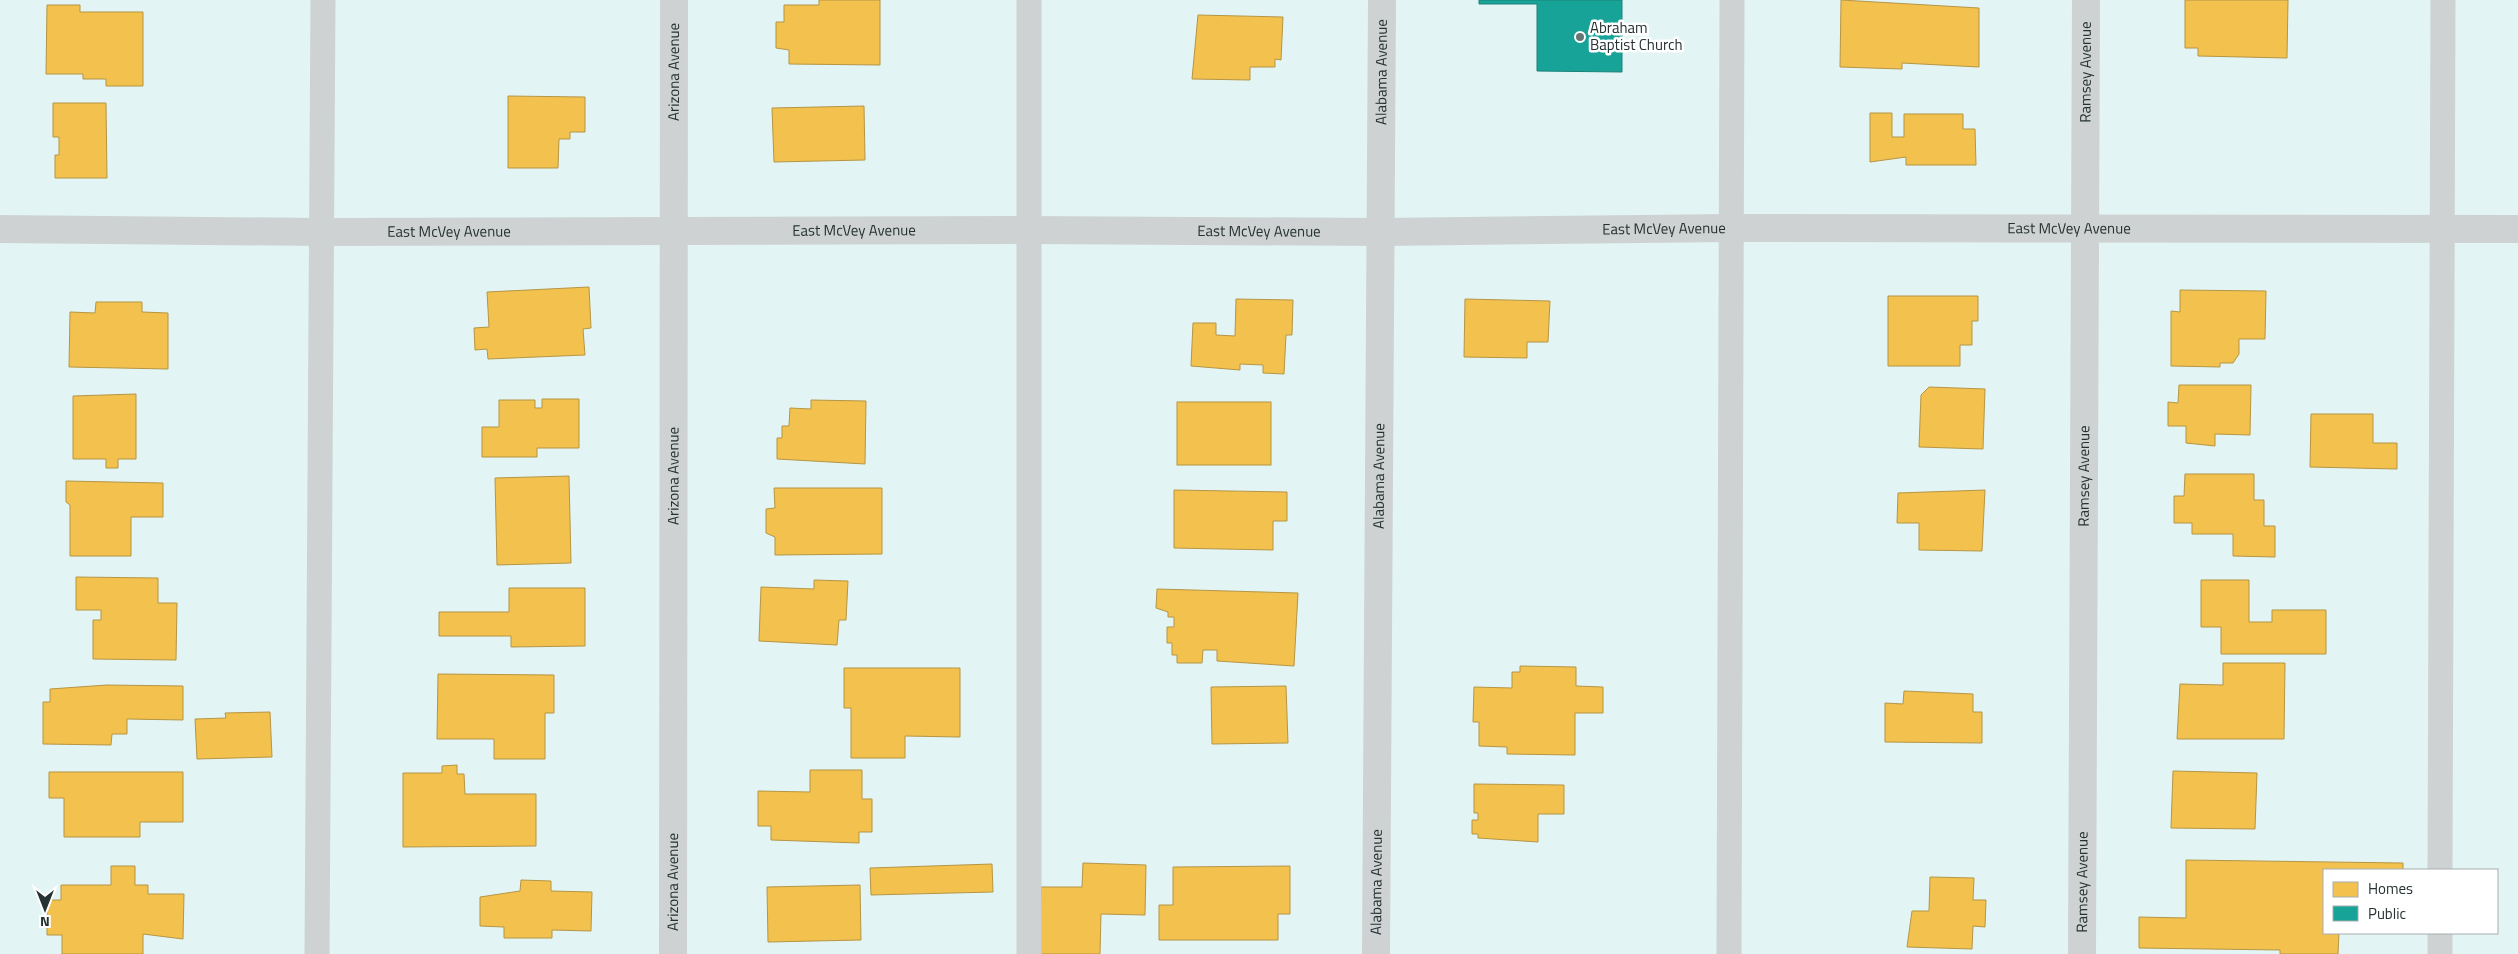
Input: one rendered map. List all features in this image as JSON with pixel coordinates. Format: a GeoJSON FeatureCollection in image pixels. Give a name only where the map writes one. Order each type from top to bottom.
{"type":"FeatureCollection","features":[{"type":"Feature","properties":{"kind":"street","name":"Arizona Avenue"},"geometry":{"type":"LineString","coordinates":[[673,954],[672,230],[674,0]]}},
{"type":"Feature","properties":{"kind":"street","name":"Alabama Avenue"},"geometry":{"type":"LineString","coordinates":[[1376,954],[1382,0]]}},
{"type":"Feature","properties":{"kind":"street","name":"Ramsey Avenue"},"geometry":{"type":"LineString","coordinates":[[2082,954],[2086,0]]}},
{"type":"Feature","properties":{"kind":"street","name":"East McVey Avenue"},"geometry":{"type":"LineString","coordinates":[[0,229],[322,232],[672,230],[1381,232],[1731,228],[2518,229]]}},
{"type":"Feature","properties":{"kind":"lane"},"geometry":{"type":"LineString","coordinates":[[317,954],[323,0]]}},
{"type":"Feature","properties":{"kind":"lane"},"geometry":{"type":"LineString","coordinates":[[1028,954],[1029,0]]}},
{"type":"Feature","properties":{"kind":"lane"},"geometry":{"type":"LineString","coordinates":[[1729,954],[1732,0]]}},
{"type":"Feature","properties":{"kind":"lane"},"geometry":{"type":"LineString","coordinates":[[2440,869],[2443,0]]}},
{"type":"Feature","properties":{"kind":"lane"},"geometry":{"type":"LineString","coordinates":[[2440,934],[2440,954]]}},
{"type":"Feature","properties":{"kind":"building: Homes"},"geometry":{"type":"Polygon","coordinates":[[[819,0],[880,0],[880,65],[789,64],[789,50],[776,48],[776,22],[784,22],[784,5],[819,5],[819,0]]]}},
{"type":"Feature","properties":{"kind":"building: Homes"},"geometry":{"type":"Polygon","coordinates":[[[1841,0],[1979,8],[1979,67],[1902,63],[1902,69],[1840,67],[1841,0]]]}},
{"type":"Feature","properties":{"kind":"building: Homes"},"geometry":{"type":"Polygon","coordinates":[[[2185,0],[2288,0],[2287,58],[2198,56],[2198,48],[2185,48],[2185,0]]]}},
{"type":"Feature","properties":{"kind":"building: Homes"},"geometry":{"type":"Polygon","coordinates":[[[47,5],[80,5],[80,12],[143,12],[143,86],[106,86],[106,79],[83,79],[83,74],[46,74],[47,5]]]}},
{"type":"Feature","properties":{"kind":"building: Homes"},"geometry":{"type":"Polygon","coordinates":[[[1198,15],[1283,17],[1281,60],[1275,59],[1275,67],[1250,67],[1250,80],[1192,79],[1198,15]]]}},
{"type":"Feature","properties":{"kind":"building: Homes"},"geometry":{"type":"Polygon","coordinates":[[[508,96],[585,97],[585,132],[570,132],[570,139],[559,139],[558,168],[508,168],[508,96]]]}},
{"type":"Feature","properties":{"kind":"building: Homes"},"geometry":{"type":"Polygon","coordinates":[[[53,103],[106,103],[107,178],[55,178],[55,155],[59,155],[59,137],[53,137],[53,103]]]}},
{"type":"Feature","properties":{"kind":"building: Homes"},"geometry":{"type":"Polygon","coordinates":[[[864,106],[865,160],[774,162],[772,108],[864,106]]]}},
{"type":"Feature","properties":{"kind":"building: Homes"},"geometry":{"type":"Polygon","coordinates":[[[1870,113],[1892,113],[1892,137],[1904,137],[1904,114],[1963,114],[1963,129],[1975,129],[1976,165],[1906,165],[1906,157],[1870,162],[1870,113]]]}},
{"type":"Feature","properties":{"kind":"building: Homes"},"geometry":{"type":"Polygon","coordinates":[[[589,287],[591,328],[583,329],[585,355],[488,359],[487,349],[475,350],[474,328],[489,327],[487,292],[589,287]]]}},
{"type":"Feature","properties":{"kind":"building: Homes"},"geometry":{"type":"Polygon","coordinates":[[[2180,290],[2266,291],[2265,339],[2239,339],[2239,354],[2233,363],[2220,363],[2220,367],[2171,366],[2171,311],[2180,312],[2180,290]]]}},
{"type":"Feature","properties":{"kind":"building: Homes"},"geometry":{"type":"Polygon","coordinates":[[[1888,296],[1978,296],[1978,321],[1972,321],[1972,345],[1960,345],[1960,366],[1888,366],[1888,296]]]}},
{"type":"Feature","properties":{"kind":"building: Homes"},"geometry":{"type":"Polygon","coordinates":[[[1236,299],[1293,300],[1292,335],[1286,335],[1284,374],[1263,373],[1263,365],[1240,364],[1240,370],[1191,366],[1193,323],[1216,323],[1216,335],[1235,336],[1236,299]]]}},
{"type":"Feature","properties":{"kind":"building: Homes"},"geometry":{"type":"Polygon","coordinates":[[[1465,299],[1550,301],[1548,342],[1527,342],[1527,358],[1464,357],[1465,299]]]}},
{"type":"Feature","properties":{"kind":"building: Homes"},"geometry":{"type":"Polygon","coordinates":[[[96,302],[142,302],[142,312],[168,313],[168,369],[69,367],[70,312],[95,313],[96,302]]]}},
{"type":"Feature","properties":{"kind":"building: Homes"},"geometry":{"type":"Polygon","coordinates":[[[2179,385],[2251,385],[2250,435],[2215,434],[2215,446],[2186,443],[2186,426],[2168,426],[2168,402],[2178,403],[2179,385]]]}},
{"type":"Feature","properties":{"kind":"building: Homes"},"geometry":{"type":"Polygon","coordinates":[[[1929,387],[1985,389],[1983,449],[1919,447],[1921,395],[1929,387]]]}},
{"type":"Feature","properties":{"kind":"building: Homes"},"geometry":{"type":"Polygon","coordinates":[[[136,394],[136,459],[118,459],[118,468],[106,468],[106,459],[73,459],[73,396],[136,394]]]}},
{"type":"Feature","properties":{"kind":"building: Homes"},"geometry":{"type":"Polygon","coordinates":[[[542,399],[579,399],[579,448],[537,448],[537,457],[482,457],[482,427],[499,427],[499,400],[535,400],[535,408],[542,408],[542,399]]]}},
{"type":"Feature","properties":{"kind":"building: Homes"},"geometry":{"type":"Polygon","coordinates":[[[811,400],[866,401],[865,464],[777,459],[777,438],[782,438],[782,426],[789,426],[790,408],[811,409],[811,400]]]}},
{"type":"Feature","properties":{"kind":"building: Homes"},"geometry":{"type":"Polygon","coordinates":[[[1177,402],[1271,402],[1271,465],[1177,465],[1177,402]]]}},
{"type":"Feature","properties":{"kind":"building: Homes"},"geometry":{"type":"Polygon","coordinates":[[[2311,414],[2373,414],[2373,443],[2397,443],[2397,469],[2310,467],[2311,414]]]}},
{"type":"Feature","properties":{"kind":"building: Homes"},"geometry":{"type":"Polygon","coordinates":[[[2185,474],[2254,474],[2254,500],[2264,500],[2264,526],[2275,526],[2275,557],[2233,556],[2233,534],[2192,534],[2192,523],[2174,523],[2174,496],[2184,496],[2185,474]]]}},
{"type":"Feature","properties":{"kind":"building: Homes"},"geometry":{"type":"Polygon","coordinates":[[[569,476],[571,563],[497,565],[495,478],[569,476]]]}},
{"type":"Feature","properties":{"kind":"building: Homes"},"geometry":{"type":"Polygon","coordinates":[[[66,481],[163,483],[163,517],[131,517],[131,556],[70,556],[70,505],[66,502],[66,481]]]}},
{"type":"Feature","properties":{"kind":"building: Homes"},"geometry":{"type":"Polygon","coordinates":[[[774,488],[882,488],[882,554],[775,555],[775,537],[766,533],[766,509],[775,508],[774,488]]]}},
{"type":"Feature","properties":{"kind":"building: Homes"},"geometry":{"type":"Polygon","coordinates":[[[1174,490],[1287,492],[1287,521],[1273,521],[1273,550],[1174,548],[1174,490]]]}},
{"type":"Feature","properties":{"kind":"building: Homes"},"geometry":{"type":"Polygon","coordinates":[[[1985,490],[1982,551],[1919,550],[1919,523],[1897,523],[1898,493],[1985,490]]]}},
{"type":"Feature","properties":{"kind":"building: Homes"},"geometry":{"type":"Polygon","coordinates":[[[76,577],[158,578],[158,603],[177,603],[176,660],[93,659],[93,620],[101,620],[101,610],[76,610],[76,577]]]}},
{"type":"Feature","properties":{"kind":"building: Homes"},"geometry":{"type":"Polygon","coordinates":[[[814,580],[848,581],[846,620],[839,620],[837,645],[759,641],[761,587],[814,589],[814,580]]]}},
{"type":"Feature","properties":{"kind":"building: Homes"},"geometry":{"type":"Polygon","coordinates":[[[2201,580],[2249,580],[2249,622],[2272,622],[2272,610],[2326,610],[2326,654],[2221,654],[2221,627],[2201,627],[2201,580]]]}},
{"type":"Feature","properties":{"kind":"building: Homes"},"geometry":{"type":"Polygon","coordinates":[[[509,588],[585,588],[585,646],[511,647],[511,636],[439,636],[439,612],[509,612],[509,588]]]}},
{"type":"Feature","properties":{"kind":"building: Homes"},"geometry":{"type":"Polygon","coordinates":[[[1157,589],[1298,593],[1294,666],[1217,661],[1217,650],[1203,650],[1202,663],[1177,663],[1177,655],[1172,655],[1172,643],[1167,643],[1167,627],[1174,627],[1174,617],[1168,617],[1168,612],[1156,608],[1157,589]]]}},
{"type":"Feature","properties":{"kind":"building: Homes"},"geometry":{"type":"Polygon","coordinates":[[[2223,663],[2285,663],[2284,739],[2177,739],[2180,684],[2223,685],[2223,663]]]}},
{"type":"Feature","properties":{"kind":"building: Homes"},"geometry":{"type":"Polygon","coordinates":[[[1520,666],[1576,667],[1576,686],[1603,687],[1603,713],[1575,713],[1575,755],[1507,754],[1507,747],[1479,746],[1479,722],[1473,722],[1474,687],[1512,688],[1512,672],[1520,672],[1520,666]]]}},
{"type":"Feature","properties":{"kind":"building: Homes"},"geometry":{"type":"Polygon","coordinates":[[[844,668],[960,668],[960,737],[905,736],[905,758],[851,758],[851,708],[844,708],[844,668]]]}},
{"type":"Feature","properties":{"kind":"building: Homes"},"geometry":{"type":"Polygon","coordinates":[[[438,674],[554,675],[554,713],[545,713],[545,759],[494,759],[494,739],[437,739],[438,674]]]}},
{"type":"Feature","properties":{"kind":"building: Homes"},"geometry":{"type":"Polygon","coordinates":[[[107,685],[183,686],[183,720],[127,719],[127,734],[112,734],[111,745],[43,744],[43,702],[50,702],[50,689],[107,685]]]}},
{"type":"Feature","properties":{"kind":"building: Homes"},"geometry":{"type":"Polygon","coordinates":[[[1286,686],[1288,743],[1212,744],[1211,687],[1286,686]]]}},
{"type":"Feature","properties":{"kind":"building: Homes"},"geometry":{"type":"Polygon","coordinates":[[[1904,691],[1973,694],[1973,712],[1982,712],[1982,743],[1885,742],[1885,703],[1903,704],[1904,691]]]}},
{"type":"Feature","properties":{"kind":"building: Homes"},"geometry":{"type":"Polygon","coordinates":[[[270,712],[272,757],[197,759],[195,719],[226,718],[225,713],[270,712]]]}},
{"type":"Feature","properties":{"kind":"building: Homes"},"geometry":{"type":"Polygon","coordinates":[[[457,765],[457,774],[464,774],[465,794],[536,794],[536,846],[403,847],[403,773],[442,773],[442,766],[457,765]]]}},
{"type":"Feature","properties":{"kind":"building: Homes"},"geometry":{"type":"Polygon","coordinates":[[[810,770],[862,770],[862,799],[872,799],[872,832],[859,832],[859,843],[771,840],[771,826],[758,826],[758,791],[810,792],[810,770]]]}},
{"type":"Feature","properties":{"kind":"building: Homes"},"geometry":{"type":"Polygon","coordinates":[[[2173,771],[2257,773],[2255,829],[2171,828],[2173,771]]]}},
{"type":"Feature","properties":{"kind":"building: Homes"},"geometry":{"type":"Polygon","coordinates":[[[49,772],[183,772],[183,822],[140,822],[140,837],[64,837],[64,798],[49,798],[49,772]]]}},
{"type":"Feature","properties":{"kind":"building: Homes"},"geometry":{"type":"Polygon","coordinates":[[[1474,784],[1564,785],[1564,814],[1538,814],[1538,842],[1478,838],[1478,834],[1472,834],[1472,820],[1478,820],[1478,813],[1474,813],[1474,784]]]}},
{"type":"Feature","properties":{"kind":"building: Homes"},"geometry":{"type":"Polygon","coordinates":[[[2186,860],[2403,863],[2403,869],[2323,869],[2323,934],[2339,934],[2338,954],[2280,954],[2280,950],[2139,948],[2139,917],[2186,918],[2186,860]]]}},
{"type":"Feature","properties":{"kind":"building: Homes"},"geometry":{"type":"Polygon","coordinates":[[[1083,863],[1146,865],[1145,915],[1101,914],[1100,954],[1040,954],[1041,887],[1082,887],[1083,863]]]}},
{"type":"Feature","properties":{"kind":"building: Homes"},"geometry":{"type":"Polygon","coordinates":[[[992,864],[993,892],[871,895],[870,868],[992,864]]]}},
{"type":"Feature","properties":{"kind":"building: Homes"},"geometry":{"type":"Polygon","coordinates":[[[111,866],[135,866],[135,885],[148,885],[148,894],[184,894],[183,939],[143,934],[143,954],[62,954],[62,935],[47,935],[47,900],[61,900],[61,885],[111,885],[111,866]]]}},
{"type":"Feature","properties":{"kind":"building: Homes"},"geometry":{"type":"Polygon","coordinates":[[[1290,866],[1290,914],[1278,914],[1278,940],[1159,940],[1159,905],[1173,905],[1173,867],[1290,866]]]}},
{"type":"Feature","properties":{"kind":"building: Homes"},"geometry":{"type":"Polygon","coordinates":[[[1930,877],[1974,878],[1973,900],[1986,900],[1985,927],[1973,926],[1972,949],[1907,947],[1912,911],[1929,911],[1930,877]]]}},
{"type":"Feature","properties":{"kind":"building: Homes"},"geometry":{"type":"Polygon","coordinates":[[[521,880],[551,881],[551,891],[592,892],[591,931],[552,930],[552,938],[504,938],[504,927],[480,926],[480,897],[520,891],[521,880]]]}},
{"type":"Feature","properties":{"kind":"building: Homes"},"geometry":{"type":"Polygon","coordinates":[[[860,885],[861,940],[768,942],[767,887],[860,885]]]}},
{"type":"Feature","properties":{"kind":"building: Public","name":"Abraham Baptist Church"},"geometry":{"type":"Polygon","coordinates":[[[1479,0],[1622,0],[1622,72],[1537,71],[1537,4],[1479,4],[1479,0]]]}},
{"type":"Feature","properties":{"kind":"place","name":"Abraham Baptist Church"},"geometry":{"type":"Point","coordinates":[1580,37]}}]}
